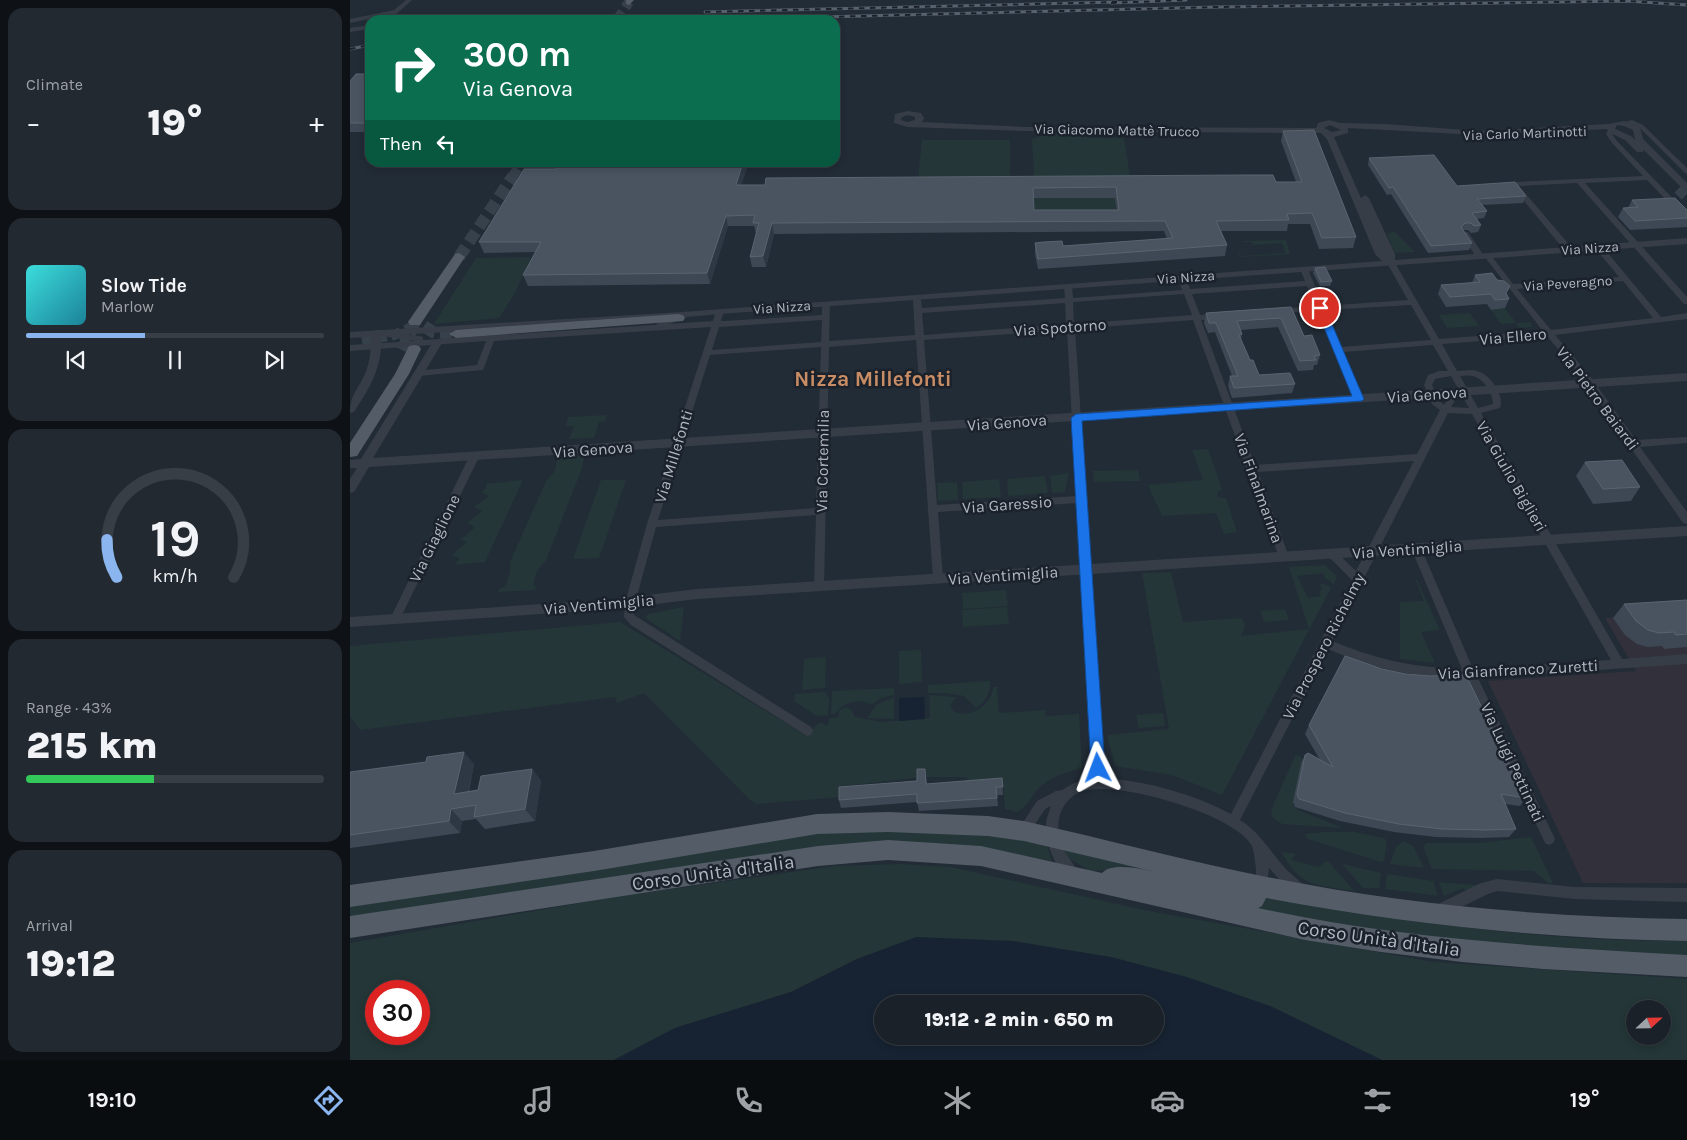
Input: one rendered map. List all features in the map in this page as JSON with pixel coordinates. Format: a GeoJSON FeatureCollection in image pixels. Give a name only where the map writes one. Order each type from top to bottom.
{"type":"FeatureCollection","features":[{"type":"Feature","properties":{"kind":"main road"},"geometry":{"type":"LineString","coordinates":[[421,326],[463,256]]}},
{"type":"Feature","properties":{"kind":"main road"},"geometry":{"type":"LineString","coordinates":[[456,334],[681,316]]}},
{"type":"Feature","properties":{"kind":"main road"},"geometry":{"type":"LineString","coordinates":[[351,451],[402,374],[408,349]]}},
{"type":"Feature","properties":{"kind":"main road","name":"Corso Unità d'Italia"},"geometry":{"type":"LineString","coordinates":[[350,896],[604,859],[817,824],[888,822],[988,826],[1024,831],[1261,886],[1308,895],[1436,913],[1533,925],[1687,930]]}},
{"type":"Feature","properties":{"kind":"main road","name":"Corso Unità d'Italia"},"geometry":{"type":"LineString","coordinates":[[350,927],[808,857],[888,850],[981,856],[1305,928],[1380,940],[1462,951],[1543,958],[1687,966]]}},
{"type":"Feature","properties":{"kind":"main road"},"geometry":{"type":"LineString","coordinates":[[1075,877],[1134,878],[1244,903],[1254,898],[1261,886]]}},
{"type":"Feature","properties":{"kind":"street"},"geometry":{"type":"LineString","coordinates":[[391,15],[409,0]]}},
{"type":"Feature","properties":{"kind":"street"},"geometry":{"type":"LineString","coordinates":[[379,15],[394,12]]}},
{"type":"Feature","properties":{"kind":"street"},"geometry":{"type":"LineString","coordinates":[[350,21],[365,18]]}},
{"type":"Feature","properties":{"kind":"street"},"geometry":{"type":"LineString","coordinates":[[350,30],[365,28]]}},
{"type":"Feature","properties":{"kind":"street","name":"Via Giacomo Mattè Trucco"},"geometry":{"type":"LineString","coordinates":[[908,112],[916,114],[920,119],[940,122],[1323,131],[1026,129],[901,124],[896,118],[908,112]]}},
{"type":"Feature","properties":{"kind":"street"},"geometry":{"type":"LineString","coordinates":[[912,124],[920,119]]}},
{"type":"Feature","properties":{"kind":"street"},"geometry":{"type":"LineString","coordinates":[[1687,172],[1641,126],[1632,122],[1616,123],[1610,136],[1614,142],[1687,217]]}},
{"type":"Feature","properties":{"kind":"street","name":"Via Carlo Martinotti"},"geometry":{"type":"LineString","coordinates":[[1323,131],[1326,123],[1341,130],[1387,129],[1475,137],[1612,131]]}},
{"type":"Feature","properties":{"kind":"street"},"geometry":{"type":"LineString","coordinates":[[1624,123],[1637,130],[1635,140]]}},
{"type":"Feature","properties":{"kind":"street"},"geometry":{"type":"LineString","coordinates":[[1341,130],[1390,254],[1391,263]]}},
{"type":"Feature","properties":{"kind":"street"},"geometry":{"type":"LineString","coordinates":[[1323,131],[1331,138],[1380,254],[1391,263]]}},
{"type":"Feature","properties":{"kind":"street"},"geometry":{"type":"LineString","coordinates":[[1612,131],[1635,140],[1682,188]]}},
{"type":"Feature","properties":{"kind":"street"},"geometry":{"type":"LineString","coordinates":[[1569,250],[1514,184],[1649,178]]}},
{"type":"Feature","properties":{"kind":"street"},"geometry":{"type":"LineString","coordinates":[[1579,181],[1687,302]]}},
{"type":"Feature","properties":{"kind":"street","name":"Via Pietro Baiardi"},"geometry":{"type":"LineString","coordinates":[[1465,234],[1591,383],[1687,520]]}},
{"type":"Feature","properties":{"kind":"street","name":"Via Nizza"},"geometry":{"type":"LineString","coordinates":[[350,335],[421,326],[681,316],[720,311],[1687,241]]}},
{"type":"Feature","properties":{"kind":"street"},"geometry":{"type":"LineString","coordinates":[[1599,248],[1659,319]]}},
{"type":"Feature","properties":{"kind":"street","name":"Via Giulio Biglieri"},"geometry":{"type":"LineString","coordinates":[[1391,263],[1454,374],[1460,392],[1475,410],[1619,663]]}},
{"type":"Feature","properties":{"kind":"street"},"geometry":{"type":"LineString","coordinates":[[1304,269],[1359,399]]}},
{"type":"Feature","properties":{"kind":"street","name":"Via Finalmarina"},"geometry":{"type":"LineString","coordinates":[[1182,278],[1284,557]]}},
{"type":"Feature","properties":{"kind":"street","name":"Via Peveragno"},"geometry":{"type":"LineString","coordinates":[[1511,288],[1625,279]]}},
{"type":"Feature","properties":{"kind":"street"},"geometry":{"type":"LineString","coordinates":[[918,311],[1310,283]]}},
{"type":"Feature","properties":{"kind":"street"},"geometry":{"type":"LineString","coordinates":[[1068,287],[1099,782]]}},
{"type":"Feature","properties":{"kind":"street"},"geometry":{"type":"LineString","coordinates":[[917,300],[938,579]]}},
{"type":"Feature","properties":{"kind":"street"},"geometry":{"type":"LineString","coordinates":[[1274,312],[1413,302]]}},
{"type":"Feature","properties":{"kind":"street","name":"Via Cortemilia"},"geometry":{"type":"LineString","coordinates":[[819,587],[826,304]]}},
{"type":"Feature","properties":{"kind":"street","name":"Via Millefonti"},"geometry":{"type":"LineString","coordinates":[[720,311],[652,524],[630,603],[629,617],[807,731]]}},
{"type":"Feature","properties":{"kind":"street","name":"Via Spotorno"},"geometry":{"type":"LineString","coordinates":[[706,353],[1226,315]]}},
{"type":"Feature","properties":{"kind":"street","name":"Via Nizza"},"geometry":{"type":"LineString","coordinates":[[658,326],[681,316]]}},
{"type":"Feature","properties":{"kind":"street","name":"Via Ellero"},"geometry":{"type":"LineString","coordinates":[[1338,350],[1549,333],[1687,316]]}},
{"type":"Feature","properties":{"kind":"street","name":"Via Nizza"},"geometry":{"type":"LineString","coordinates":[[350,348],[658,326],[826,317]]}},
{"type":"Feature","properties":{"kind":"street"},"geometry":{"type":"LineString","coordinates":[[350,408],[370,378],[377,346],[376,333]]}},
{"type":"Feature","properties":{"kind":"street","name":"Via Nizza"},"geometry":{"type":"LineString","coordinates":[[376,333],[421,339],[435,343]]}},
{"type":"Feature","properties":{"kind":"street"},"geometry":{"type":"LineString","coordinates":[[418,373],[480,368],[491,338]]}},
{"type":"Feature","properties":{"kind":"street"},"geometry":{"type":"LineString","coordinates":[[350,342],[362,341]]}},
{"type":"Feature","properties":{"kind":"street"},"geometry":{"type":"LineString","coordinates":[[350,490],[370,452],[435,343]]}},
{"type":"Feature","properties":{"kind":"street"},"geometry":{"type":"LineString","coordinates":[[1470,373],[1486,380],[1492,390],[1498,401],[1497,406],[1493,408],[1453,411],[1445,410],[1438,404],[1428,385],[1431,377],[1470,373]]}},
{"type":"Feature","properties":{"kind":"street","name":"Via Genova"},"geometry":{"type":"LineString","coordinates":[[351,451],[365,464],[1687,377]]}},
{"type":"Feature","properties":{"kind":"street","name":"Via Prospero Richelmy"},"geometry":{"type":"LineString","coordinates":[[1233,822],[1445,410],[1460,392]]}},
{"type":"Feature","properties":{"kind":"street"},"geometry":{"type":"LineString","coordinates":[[1632,444],[1687,440]]}},
{"type":"Feature","properties":{"kind":"street","name":"Via Giaglione"},"geometry":{"type":"LineString","coordinates":[[395,619],[474,457]]}},
{"type":"Feature","properties":{"kind":"street"},"geometry":{"type":"LineString","coordinates":[[1252,469],[1421,457]]}},
{"type":"Feature","properties":{"kind":"street","name":"Via Garessio"},"geometry":{"type":"LineString","coordinates":[[933,509],[1081,499]]}},
{"type":"Feature","properties":{"kind":"street"},"geometry":{"type":"LineString","coordinates":[[652,524],[821,512]]}},
{"type":"Feature","properties":{"kind":"street","name":"Via Ventimiglia"},"geometry":{"type":"LineString","coordinates":[[350,622],[630,603],[697,594],[1687,531]]}},
{"type":"Feature","properties":{"kind":"street","name":"Via Luigi Pettinati"},"geometry":{"type":"LineString","coordinates":[[1416,548],[1470,674],[1549,839]]}},
{"type":"Feature","properties":{"kind":"street"},"geometry":{"type":"LineString","coordinates":[[1331,554],[1358,579]]}},
{"type":"Feature","properties":{"kind":"street","name":"Via Gianfranco Zuretti"},"geometry":{"type":"LineString","coordinates":[[1324,642],[1362,658],[1401,669],[1440,674],[1470,674],[1687,659]]}},
{"type":"Feature","properties":{"kind":"street"},"geometry":{"type":"LineString","coordinates":[[1024,831],[1041,805],[1048,800],[1086,784],[1099,782],[1139,788],[1186,800],[1233,822],[1256,841],[1287,879],[1308,895]]}},
{"type":"Feature","properties":{"kind":"street"},"geometry":{"type":"LineString","coordinates":[[1060,795],[1054,808],[1052,822],[1053,837],[1059,858],[1075,877]]}},
{"type":"Feature","properties":{"kind":"street"},"geometry":{"type":"LineString","coordinates":[[1256,841],[1263,865],[1261,886]]}},
{"type":"Feature","properties":{"kind":"street","name":"Corso Unità d'Italia"},"geometry":{"type":"LineString","coordinates":[[1436,913],[1486,888],[1497,885],[1575,893],[1687,895]]}},
{"type":"Feature","properties":{"kind":"shaded area"},"geometry":{"type":"Polygon","coordinates":[[[1053,131],[1076,131],[1088,138],[1124,138],[1130,176],[1034,177],[1032,139],[1053,131]]]}},
{"type":"Feature","properties":{"kind":"shaded area"},"geometry":{"type":"Polygon","coordinates":[[[922,140],[1010,140],[1010,177],[918,178],[922,140]]]}},
{"type":"Feature","properties":{"kind":"shaded area"},"geometry":{"type":"Polygon","coordinates":[[[1033,198],[1130,198],[1118,214],[1034,221],[1033,198]]]}},
{"type":"Feature","properties":{"kind":"shaded area"},"geometry":{"type":"Polygon","coordinates":[[[1394,231],[1415,252],[1395,253],[1387,234],[1394,231]]]}},
{"type":"Feature","properties":{"kind":"shaded area"},"geometry":{"type":"Polygon","coordinates":[[[1286,240],[1290,254],[1242,257],[1238,254],[1240,253],[1241,256],[1286,253],[1282,243],[1253,245],[1252,242],[1244,241],[1286,240]]]}},
{"type":"Feature","properties":{"kind":"shaded area"},"geometry":{"type":"Polygon","coordinates":[[[531,257],[515,293],[499,318],[434,324],[476,258],[531,257]]]}},
{"type":"Feature","properties":{"kind":"shaded area"},"geometry":{"type":"Polygon","coordinates":[[[1505,308],[1516,323],[1501,324],[1491,310],[1505,308]]]}},
{"type":"Feature","properties":{"kind":"shaded area"},"geometry":{"type":"Polygon","coordinates":[[[1470,313],[1479,326],[1447,328],[1439,315],[1470,313]]]}},
{"type":"Feature","properties":{"kind":"shaded area"},"geometry":{"type":"Polygon","coordinates":[[[1530,322],[1533,327],[1519,328],[1516,323],[1530,322]]]}},
{"type":"Feature","properties":{"kind":"shaded area"},"geometry":{"type":"Polygon","coordinates":[[[607,415],[605,421],[599,422],[594,438],[569,439],[574,426],[566,426],[568,417],[607,415]]]}},
{"type":"Feature","properties":{"kind":"shaded area"},"geometry":{"type":"Polygon","coordinates":[[[1208,449],[1222,489],[1217,493],[1218,497],[1226,498],[1237,532],[1224,534],[1216,513],[1162,516],[1148,485],[1203,480],[1192,450],[1208,449]]]}},
{"type":"Feature","properties":{"kind":"shaded area"},"geometry":{"type":"Polygon","coordinates":[[[585,455],[581,471],[546,560],[537,571],[533,585],[536,586],[535,590],[498,592],[500,588],[505,587],[510,572],[510,562],[546,481],[554,472],[558,457],[585,455]]]}},
{"type":"Feature","properties":{"kind":"shaded area"},"geometry":{"type":"Polygon","coordinates":[[[1138,470],[1140,481],[1094,482],[1093,471],[1138,470]]]}},
{"type":"Feature","properties":{"kind":"shaded area"},"geometry":{"type":"Polygon","coordinates":[[[1069,473],[1065,492],[1052,493],[1050,476],[1069,473]]]}},
{"type":"Feature","properties":{"kind":"shaded area"},"geometry":{"type":"Polygon","coordinates":[[[1045,476],[1048,493],[1008,496],[1007,479],[1045,476]]]}},
{"type":"Feature","properties":{"kind":"shaded area"},"geometry":{"type":"Polygon","coordinates":[[[999,479],[1001,497],[963,499],[962,482],[999,479]]]}},
{"type":"Feature","properties":{"kind":"shaded area"},"geometry":{"type":"Polygon","coordinates":[[[523,480],[485,562],[454,565],[460,559],[452,555],[467,542],[459,538],[464,537],[475,527],[467,523],[482,511],[474,507],[489,496],[481,492],[486,488],[486,484],[523,480]]]}},
{"type":"Feature","properties":{"kind":"shaded area"},"geometry":{"type":"Polygon","coordinates":[[[601,480],[626,480],[599,558],[573,559],[601,480]]]}},
{"type":"Feature","properties":{"kind":"shaded area"},"geometry":{"type":"Polygon","coordinates":[[[957,482],[958,500],[938,501],[937,483],[957,482]]]}},
{"type":"Feature","properties":{"kind":"shaded area"},"geometry":{"type":"Polygon","coordinates":[[[1325,565],[1337,576],[1334,584],[1326,579],[1323,573],[1297,576],[1308,598],[1321,596],[1319,591],[1322,590],[1320,584],[1331,588],[1222,795],[1172,775],[1115,766],[1107,735],[1169,729],[1142,573],[1171,572],[1183,622],[1242,618],[1245,626],[1241,636],[1309,629],[1289,567],[1325,565]]]}},
{"type":"Feature","properties":{"kind":"shaded area"},"geometry":{"type":"Polygon","coordinates":[[[1416,578],[1440,630],[1421,632],[1435,663],[1400,659],[1400,602],[1424,601],[1416,578]]]}},
{"type":"Feature","properties":{"kind":"shaded area"},"geometry":{"type":"Polygon","coordinates":[[[1006,590],[1008,606],[963,609],[962,593],[1006,590]]]}},
{"type":"Feature","properties":{"kind":"shaded area"},"geometry":{"type":"Polygon","coordinates":[[[684,607],[680,641],[645,618],[648,614],[684,607]]]}},
{"type":"Feature","properties":{"kind":"shaded area"},"geometry":{"type":"Polygon","coordinates":[[[1007,607],[1009,624],[963,627],[962,610],[1007,607]]]}},
{"type":"Feature","properties":{"kind":"shaded area"},"geometry":{"type":"Polygon","coordinates":[[[1285,609],[1289,620],[1264,622],[1260,611],[1285,609]]]}},
{"type":"Feature","properties":{"kind":"shaded area"},"geometry":{"type":"Polygon","coordinates":[[[1687,613],[1687,883],[1583,883],[1488,681],[1636,671],[1605,618],[1687,613]]]}},
{"type":"Feature","properties":{"kind":"shaded area"},"geometry":{"type":"Polygon","coordinates":[[[620,622],[805,735],[820,722],[827,726],[830,718],[838,717],[839,711],[846,707],[852,711],[855,717],[882,722],[930,718],[929,695],[957,697],[950,705],[953,711],[966,714],[984,705],[992,694],[993,687],[997,687],[999,713],[1045,710],[1046,716],[1079,714],[1082,768],[1064,773],[1048,781],[1038,789],[1023,808],[1016,812],[1005,809],[1003,783],[972,783],[966,777],[924,777],[843,786],[842,797],[757,804],[750,800],[644,693],[617,703],[615,697],[360,730],[350,716],[350,646],[620,622]]]}},
{"type":"Feature","properties":{"kind":"shaded area"},"geometry":{"type":"Polygon","coordinates":[[[921,650],[922,682],[899,684],[899,651],[921,650]]]}},
{"type":"Feature","properties":{"kind":"shaded area"},"geometry":{"type":"Polygon","coordinates":[[[826,657],[825,688],[802,690],[804,659],[826,657]]]}},
{"type":"Feature","properties":{"kind":"shaded area"},"geometry":{"type":"Polygon","coordinates":[[[990,681],[987,696],[983,703],[976,708],[964,696],[928,693],[928,685],[990,681]]]}},
{"type":"Feature","properties":{"kind":"shaded area"},"geometry":{"type":"Polygon","coordinates":[[[894,688],[894,695],[881,698],[871,705],[862,701],[852,702],[842,707],[835,714],[831,714],[832,691],[894,688]]]}},
{"type":"Feature","properties":{"kind":"shaded area"},"geometry":{"type":"Polygon","coordinates":[[[825,692],[829,699],[828,715],[817,716],[794,701],[795,694],[825,692]]]}},
{"type":"Feature","properties":{"kind":"shaded area"},"geometry":{"type":"Polygon","coordinates":[[[894,697],[894,719],[867,718],[876,705],[894,697]]]}},
{"type":"Feature","properties":{"kind":"shaded area"},"geometry":{"type":"Polygon","coordinates":[[[1163,713],[1165,726],[1139,728],[1136,715],[1163,713]]]}},
{"type":"Feature","properties":{"kind":"shaded area"},"geometry":{"type":"Polygon","coordinates":[[[1298,755],[1319,772],[1303,762],[1301,763],[1293,805],[1298,810],[1343,828],[1282,824],[1273,818],[1271,810],[1295,756],[1298,755]]]}},
{"type":"Feature","properties":{"kind":"shaded area"},"geometry":{"type":"Polygon","coordinates":[[[833,830],[999,835],[1047,846],[1053,864],[975,848],[350,919],[350,902],[833,830]]]}},
{"type":"Feature","properties":{"kind":"shaded area"},"geometry":{"type":"Polygon","coordinates":[[[1355,832],[1384,838],[1387,841],[1384,861],[1381,862],[1308,839],[1304,834],[1355,832]]]}},
{"type":"Feature","properties":{"kind":"shaded area"},"geometry":{"type":"Polygon","coordinates":[[[1531,837],[1553,883],[1548,883],[1534,871],[1432,869],[1423,847],[1427,843],[1480,843],[1531,837]]]}},
{"type":"Feature","properties":{"kind":"shaded area"},"geometry":{"type":"Polygon","coordinates":[[[1404,841],[1413,846],[1424,868],[1390,864],[1396,847],[1404,841]]]}},
{"type":"Feature","properties":{"kind":"shaded area"},"geometry":{"type":"Polygon","coordinates":[[[1064,849],[1243,890],[1131,869],[1090,871],[1064,854],[1064,849]]]}},
{"type":"Feature","properties":{"kind":"shaded area"},"geometry":{"type":"Polygon","coordinates":[[[1283,852],[1296,854],[1291,860],[1318,867],[1327,861],[1329,862],[1354,891],[1320,886],[1303,879],[1289,864],[1283,852]]]}},
{"type":"Feature","properties":{"kind":"shaded area"},"geometry":{"type":"Polygon","coordinates":[[[900,864],[951,867],[1149,911],[1433,962],[1687,979],[1687,1060],[1382,1060],[1270,1006],[857,959],[791,992],[675,1028],[614,1060],[350,1060],[350,943],[614,897],[835,866],[900,864]]]}},
{"type":"Feature","properties":{"kind":"shaded area"},"geometry":{"type":"Polygon","coordinates":[[[1342,864],[1381,873],[1379,888],[1363,888],[1342,864]]]}},
{"type":"Feature","properties":{"kind":"shaded area"},"geometry":{"type":"Polygon","coordinates":[[[1387,874],[1433,881],[1438,896],[1385,889],[1387,874]]]}},
{"type":"Feature","properties":{"kind":"shaded area"},"geometry":{"type":"Polygon","coordinates":[[[1439,882],[1477,885],[1466,891],[1463,888],[1444,896],[1439,882]]]}},
{"type":"Feature","properties":{"kind":"shaded area"},"geometry":{"type":"Polygon","coordinates":[[[1264,895],[1369,914],[1474,929],[1580,938],[1687,941],[1687,958],[1421,939],[1248,908],[1264,895]]]}},
{"type":"Feature","properties":{"kind":"water"},"geometry":{"type":"Polygon","coordinates":[[[924,697],[925,719],[899,721],[899,698],[924,697]]]}},
{"type":"Feature","properties":{"kind":"water"},"geometry":{"type":"Polygon","coordinates":[[[916,937],[1013,941],[1111,957],[1187,977],[1270,1006],[1382,1060],[614,1060],[675,1028],[791,992],[857,959],[916,937]]]}},
{"type":"Feature","properties":{"kind":"building"},"geometry":{"type":"Polygon","coordinates":[[[356,74],[365,74],[365,123],[350,123],[350,81],[356,74]]]}},
{"type":"Feature","properties":{"kind":"building"},"geometry":{"type":"Polygon","coordinates":[[[1314,130],[1356,237],[1322,238],[1312,213],[1287,214],[1289,220],[1216,221],[1227,245],[1038,259],[1035,243],[1062,241],[1063,246],[1173,238],[1165,221],[772,223],[763,256],[750,257],[759,223],[753,223],[755,215],[726,216],[707,273],[523,275],[541,242],[479,242],[524,169],[556,169],[557,167],[741,167],[736,185],[765,185],[766,178],[1243,175],[1273,175],[1276,182],[1302,182],[1283,131],[1314,130]],[[1116,187],[1033,188],[1034,210],[1119,210],[1116,187]]]}},
{"type":"Feature","properties":{"kind":"building"},"geometry":{"type":"Polygon","coordinates":[[[1434,155],[1457,186],[1515,182],[1526,196],[1477,199],[1487,211],[1472,213],[1481,225],[1474,226],[1471,223],[1465,223],[1461,227],[1472,243],[1431,246],[1393,187],[1389,188],[1369,158],[1434,155]]]}},
{"type":"Feature","properties":{"kind":"building"},"geometry":{"type":"Polygon","coordinates":[[[1675,198],[1687,210],[1687,218],[1635,221],[1623,208],[1638,207],[1632,200],[1675,198]]]}},
{"type":"Feature","properties":{"kind":"building"},"geometry":{"type":"Polygon","coordinates":[[[1325,267],[1332,281],[1321,282],[1315,268],[1325,267]]]}},
{"type":"Feature","properties":{"kind":"building"},"geometry":{"type":"Polygon","coordinates":[[[1492,273],[1497,280],[1504,281],[1510,286],[1506,293],[1509,299],[1495,300],[1491,294],[1450,297],[1441,285],[1480,282],[1475,275],[1492,273]]]}},
{"type":"Feature","properties":{"kind":"building"},"geometry":{"type":"Polygon","coordinates":[[[1291,307],[1304,336],[1312,335],[1320,355],[1314,356],[1316,360],[1300,361],[1281,318],[1237,321],[1242,334],[1239,335],[1259,375],[1290,373],[1295,384],[1234,388],[1230,376],[1238,376],[1216,323],[1209,323],[1206,313],[1291,307]]]}},
{"type":"Feature","properties":{"kind":"building"},"geometry":{"type":"Polygon","coordinates":[[[1622,460],[1640,487],[1603,489],[1585,462],[1622,460]]]}},
{"type":"Feature","properties":{"kind":"building"},"geometry":{"type":"Polygon","coordinates":[[[1687,600],[1687,634],[1676,635],[1674,632],[1659,633],[1648,630],[1636,621],[1624,604],[1687,600]]]}},
{"type":"Feature","properties":{"kind":"building"},"geometry":{"type":"Polygon","coordinates":[[[1345,656],[1382,669],[1406,674],[1429,676],[1466,675],[1526,798],[1501,794],[1516,829],[1442,829],[1399,824],[1345,813],[1299,799],[1297,794],[1305,755],[1308,753],[1333,767],[1309,725],[1345,656]]]}},
{"type":"Feature","properties":{"kind":"building"},"geometry":{"type":"Polygon","coordinates":[[[464,752],[454,794],[478,790],[481,776],[532,769],[525,809],[474,817],[476,805],[451,809],[449,821],[350,835],[350,772],[426,762],[427,757],[464,752]]]}},
{"type":"Feature","properties":{"kind":"building"},"geometry":{"type":"Polygon","coordinates":[[[917,769],[925,769],[926,784],[1002,778],[1003,787],[996,787],[997,798],[917,803],[917,794],[839,800],[839,787],[917,781],[917,769]]]}},
{"type":"Feature","properties":{"kind":"tunnel"},"geometry":{"type":"LineString","coordinates":[[620,15],[629,2]]}},
{"type":"Feature","properties":{"kind":"tunnel"},"geometry":{"type":"LineString","coordinates":[[512,177],[519,167]]}},
{"type":"Feature","properties":{"kind":"tunnel"},"geometry":{"type":"LineString","coordinates":[[459,257],[513,176]]}},
{"type":"Feature","properties":{"kind":"tunnel"},"geometry":{"type":"LineString","coordinates":[[1678,189],[1687,198]]}},
{"type":"Feature","properties":{"kind":"tunnel"},"geometry":{"type":"LineString","coordinates":[[402,350],[415,322]]}},
{"type":"Feature","properties":{"kind":"tunnel"},"geometry":{"type":"LineString","coordinates":[[362,341],[394,335],[414,326]]}},
{"type":"Feature","properties":{"kind":"tunnel"},"geometry":{"type":"LineString","coordinates":[[424,326],[433,332],[456,334]]}},
{"type":"Feature","properties":{"kind":"railway"},"geometry":{"type":"LineString","coordinates":[[1111,3],[1186,0]]}},
{"type":"Feature","properties":{"kind":"railway"},"geometry":{"type":"LineString","coordinates":[[840,17],[1217,7],[1627,1],[1687,5]]}},
{"type":"Feature","properties":{"kind":"railway"},"geometry":{"type":"LineString","coordinates":[[705,12],[1117,2]]}},
{"type":"Feature","properties":{"kind":"railway"},"geometry":{"type":"LineString","coordinates":[[350,49],[365,46]]}},
{"type":"Feature","properties":{"kind":"district","name":"Nizza Millefonti"},"geometry":{"type":"Point","coordinates":[873,379]}},
{"type":"Feature","properties":{"kind":"route"},"geometry":{"type":"LineString","coordinates":[[1098,768],[1076,418],[1359,399],[1320,308]]}}]}
